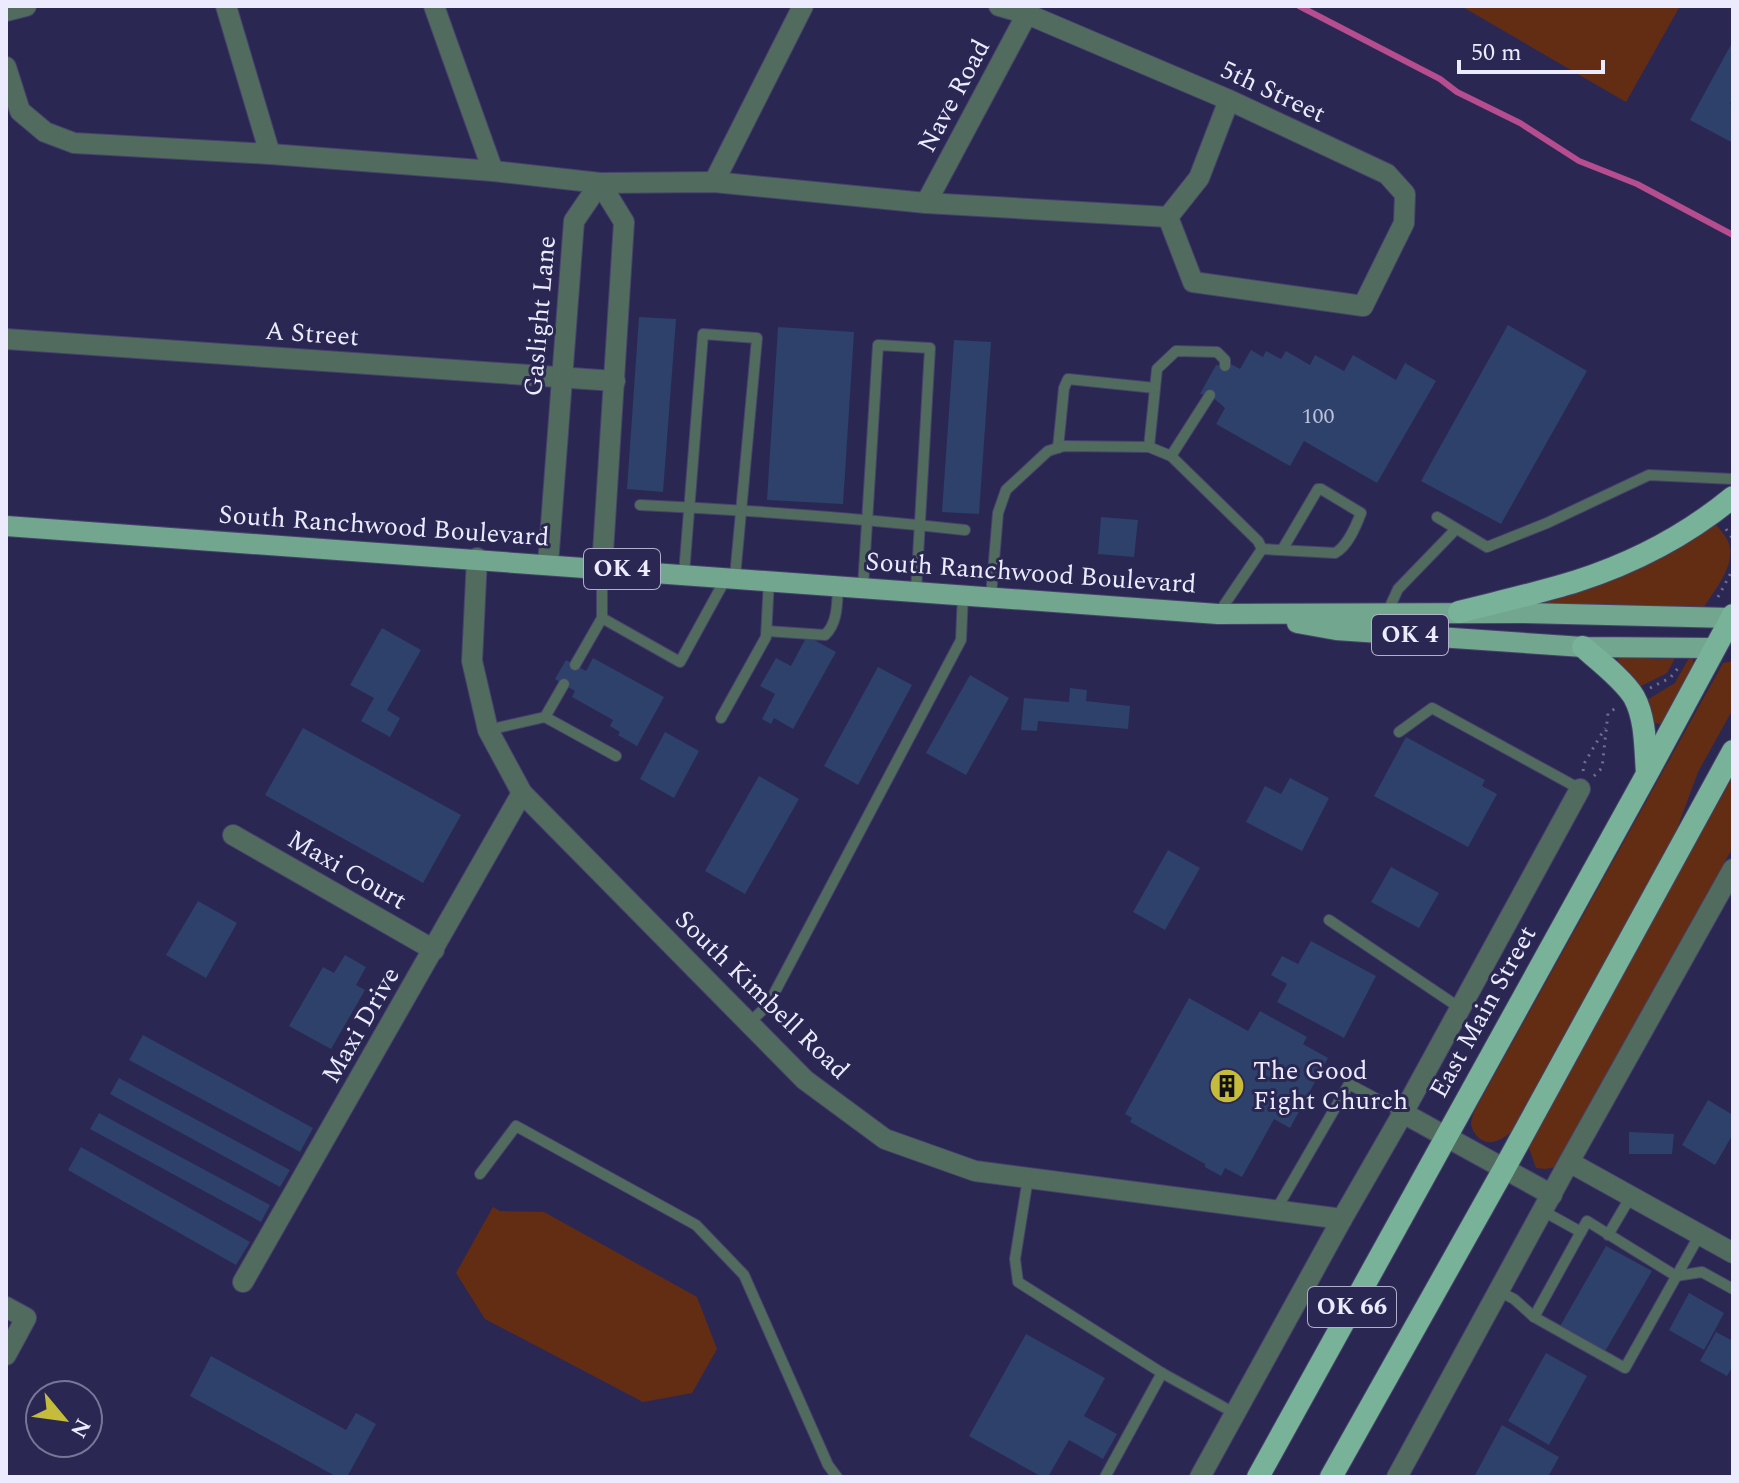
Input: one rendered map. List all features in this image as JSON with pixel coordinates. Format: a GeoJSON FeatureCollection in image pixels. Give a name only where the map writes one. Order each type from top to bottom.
{"type":"FeatureCollection","features":[{"type":"Feature","properties":{"kind":"highway","name":"OK 4"},"geometry":{"type":"LineString","coordinates":[[1459,612],[1576,581],[1618,566],[1662,545],[1714,513],[1733,497]]}},
{"type":"Feature","properties":{"kind":"highway","name":"East Main Street"},"geometry":{"type":"LineString","coordinates":[[1258,1477],[1647,774],[1724,649],[1732,617]]}},
{"type":"Feature","properties":{"kind":"highway"},"geometry":{"type":"LineString","coordinates":[[1583,647],[1634,697],[1643,725],[1647,774]]}},
{"type":"Feature","properties":{"kind":"highway","name":"OK 66"},"geometry":{"type":"LineString","coordinates":[[1331,1477],[1733,751]]}},
{"type":"Feature","properties":{"kind":"main road","name":"South Ranchwood Boulevard"},"geometry":{"type":"LineString","coordinates":[[6,526],[1228,614],[1336,630],[1583,647],[1724,649]]}},
{"type":"Feature","properties":{"kind":"main road","name":"South Ranchwood Boulevard"},"geometry":{"type":"LineString","coordinates":[[1228,614],[1459,612],[1732,617]]}},
{"type":"Feature","properties":{"kind":"street"},"geometry":{"type":"LineString","coordinates":[[6,11],[26,6]]}},
{"type":"Feature","properties":{"kind":"street"},"geometry":{"type":"LineString","coordinates":[[226,6],[270,154]]}},
{"type":"Feature","properties":{"kind":"street"},"geometry":{"type":"LineString","coordinates":[[434,6],[493,171]]}},
{"type":"Feature","properties":{"kind":"street"},"geometry":{"type":"LineString","coordinates":[[714,182],[803,6]]}},
{"type":"Feature","properties":{"kind":"street","name":"5th Street"},"geometry":{"type":"LineString","coordinates":[[999,6],[1027,14],[1229,100],[1387,174],[1405,194],[1404,223],[1363,306],[1193,282],[1168,217]]}},
{"type":"Feature","properties":{"kind":"street","name":"Nave Road"},"geometry":{"type":"LineString","coordinates":[[926,203],[1027,14]]}},
{"type":"Feature","properties":{"kind":"street"},"geometry":{"type":"LineString","coordinates":[[6,67],[20,111],[45,132],[74,143],[270,154],[493,171],[600,183],[714,182],[926,203],[1168,217],[1199,178],[1229,100]]}},
{"type":"Feature","properties":{"kind":"street"},"geometry":{"type":"LineString","coordinates":[[600,183],[624,222],[602,568]]}},
{"type":"Feature","properties":{"kind":"street","name":"Gaslight Lane"},"geometry":{"type":"LineString","coordinates":[[548,564],[574,221],[600,183]]}},
{"type":"Feature","properties":{"kind":"street","name":"A Street"},"geometry":{"type":"LineString","coordinates":[[6,339],[615,381]]}},
{"type":"Feature","properties":{"kind":"street","name":"South Kimbell Road"},"geometry":{"type":"LineString","coordinates":[[477,558],[472,661],[488,730],[522,793],[805,1080],[885,1139],[975,1171],[1342,1219]]}},
{"type":"Feature","properties":{"kind":"street","name":"East Main Street"},"geometry":{"type":"LineString","coordinates":[[1200,1477],[1580,789]]}},
{"type":"Feature","properties":{"kind":"street","name":"Maxi Drive"},"geometry":{"type":"LineString","coordinates":[[243,1282],[522,793]]}},
{"type":"Feature","properties":{"kind":"street","name":"Maxi Court"},"geometry":{"type":"LineString","coordinates":[[233,835],[434,950]]}},
{"type":"Feature","properties":{"kind":"street"},"geometry":{"type":"LineString","coordinates":[[1397,1477],[1732,872]]}},
{"type":"Feature","properties":{"kind":"street"},"geometry":{"type":"LineString","coordinates":[[1403,1113],[1504,1169],[1547,1203]]}},
{"type":"Feature","properties":{"kind":"street"},"geometry":{"type":"LineString","coordinates":[[1569,1162],[1733,1253]]}},
{"type":"Feature","properties":{"kind":"street"},"geometry":{"type":"LineString","coordinates":[[6,1307],[26,1318],[6,1355]]}},
{"type":"Feature","properties":{"kind":"lane"},"geometry":{"type":"LineString","coordinates":[[602,618],[680,662],[731,577],[741,509],[757,338],[703,334],[684,574]]}},
{"type":"Feature","properties":{"kind":"lane"},"geometry":{"type":"LineString","coordinates":[[863,587],[878,345],[930,348],[916,591]]}},
{"type":"Feature","properties":{"kind":"lane"},"geometry":{"type":"LineString","coordinates":[[1149,447],[1157,369],[1176,351],[1217,352],[1225,360],[1225,366]]}},
{"type":"Feature","properties":{"kind":"lane"},"geometry":{"type":"LineString","coordinates":[[1058,448],[1064,388],[1068,379],[1155,388]]}},
{"type":"Feature","properties":{"kind":"lane"},"geometry":{"type":"LineString","coordinates":[[1171,456],[1210,395]]}},
{"type":"Feature","properties":{"kind":"lane"},"geometry":{"type":"LineString","coordinates":[[991,596],[998,513],[1006,490],[1048,451],[1064,446],[1149,447],[1171,456],[1258,541],[1262,549]]}},
{"type":"Feature","properties":{"kind":"lane"},"geometry":{"type":"LineString","coordinates":[[1437,517],[1487,547],[1547,523],[1649,475],[1733,479]]}},
{"type":"Feature","properties":{"kind":"lane"},"geometry":{"type":"LineString","coordinates":[[1262,549],[1335,553],[1341,551],[1361,513],[1318,489],[1282,550]]}},
{"type":"Feature","properties":{"kind":"lane"},"geometry":{"type":"LineString","coordinates":[[640,505],[741,509],[965,530]]}},
{"type":"Feature","properties":{"kind":"lane"},"geometry":{"type":"LineString","coordinates":[[1387,613],[1398,589],[1456,529]]}},
{"type":"Feature","properties":{"kind":"lane"},"geometry":{"type":"LineString","coordinates":[[1228,614],[1262,549]]}},
{"type":"Feature","properties":{"kind":"lane"},"geometry":{"type":"LineString","coordinates":[[575,665],[602,618],[602,568]]}},
{"type":"Feature","properties":{"kind":"lane"},"geometry":{"type":"LineString","coordinates":[[721,718],[766,637],[769,580]]}},
{"type":"Feature","properties":{"kind":"lane"},"geometry":{"type":"LineString","coordinates":[[767,631],[825,635],[832,629],[836,616],[838,586]]}},
{"type":"Feature","properties":{"kind":"lane"},"geometry":{"type":"LineString","coordinates":[[749,1023],[768,1005],[961,640],[963,594]]}},
{"type":"Feature","properties":{"kind":"lane"},"geometry":{"type":"LineString","coordinates":[[545,717],[564,684]]}},
{"type":"Feature","properties":{"kind":"lane"},"geometry":{"type":"LineString","coordinates":[[1399,732],[1432,708],[1580,789]]}},
{"type":"Feature","properties":{"kind":"lane"},"geometry":{"type":"LineString","coordinates":[[488,730],[545,717],[616,756]]}},
{"type":"Feature","properties":{"kind":"lane"},"geometry":{"type":"LineString","coordinates":[[1329,920],[1460,1008]]}},
{"type":"Feature","properties":{"kind":"lane"},"geometry":{"type":"LineString","coordinates":[[1276,1210],[1349,1084],[1403,1113]]}},
{"type":"Feature","properties":{"kind":"lane"},"geometry":{"type":"LineString","coordinates":[[480,1174],[516,1126],[696,1225],[744,1275],[828,1465],[837,1477]]}},
{"type":"Feature","properties":{"kind":"lane"},"geometry":{"type":"LineString","coordinates":[[1028,1178],[1015,1259],[1018,1282],[1162,1373],[1236,1414]]}},
{"type":"Feature","properties":{"kind":"lane"},"geometry":{"type":"LineString","coordinates":[[1608,1235],[1631,1196]]}},
{"type":"Feature","properties":{"kind":"lane"},"geometry":{"type":"LineString","coordinates":[[1547,1203],[1581,1232]]}},
{"type":"Feature","properties":{"kind":"lane"},"geometry":{"type":"LineString","coordinates":[[1534,1317],[1587,1221],[1676,1276],[1702,1272],[1731,1284]]}},
{"type":"Feature","properties":{"kind":"lane"},"geometry":{"type":"LineString","coordinates":[[1498,1291],[1514,1299],[1534,1317],[1625,1368],[1700,1234]]}},
{"type":"Feature","properties":{"kind":"lane"},"geometry":{"type":"LineString","coordinates":[[1105,1477],[1162,1373]]}},
{"type":"Feature","properties":{"kind":"path"},"geometry":{"type":"LineString","coordinates":[[1607,725],[1602,768],[1580,789],[1585,762],[1607,725]]}},
{"type":"Feature","properties":{"kind":"shaded area"},"geometry":{"type":"Polygon","coordinates":[[[1461,6],[1680,6],[1626,102],[1461,6]]]}},
{"type":"Feature","properties":{"kind":"shaded area"},"geometry":{"type":"Polygon","coordinates":[[[1715,524],[1728,541],[1730,559],[1703,609],[1525,605],[1683,543],[1715,524]]]}},
{"type":"Feature","properties":{"kind":"shaded area"},"geometry":{"type":"Polygon","coordinates":[[[1620,656],[1675,658],[1667,673],[1639,687],[1617,661],[1620,656]]]}},
{"type":"Feature","properties":{"kind":"shaded area"},"geometry":{"type":"Polygon","coordinates":[[[1690,656],[1693,656],[1693,665],[1661,724],[1653,723],[1647,700],[1675,683],[1690,656]]]}},
{"type":"Feature","properties":{"kind":"shaded area"},"geometry":{"type":"Polygon","coordinates":[[[1733,661],[1733,709],[1698,772],[1674,837],[1511,1132],[1494,1142],[1480,1139],[1471,1125],[1475,1110],[1723,663],[1733,661]]]}},
{"type":"Feature","properties":{"kind":"shaded area"},"geometry":{"type":"Polygon","coordinates":[[[1733,776],[1733,847],[1556,1167],[1536,1168],[1528,1145],[1733,776]]]}},
{"type":"Feature","properties":{"kind":"shaded area"},"geometry":{"type":"Polygon","coordinates":[[[493,1207],[500,1211],[544,1212],[697,1297],[717,1349],[692,1393],[643,1402],[485,1319],[456,1273],[493,1207]]]}},
{"type":"Feature","properties":{"kind":"building"},"geometry":{"type":"Polygon","coordinates":[[[1733,41],[1733,98],[1730,104],[1733,106],[1733,143],[1690,120],[1733,41]]]}},
{"type":"Feature","properties":{"kind":"building"},"geometry":{"type":"Polygon","coordinates":[[[639,317],[676,319],[663,492],[627,489],[639,317]]]}},
{"type":"Feature","properties":{"kind":"building"},"geometry":{"type":"Polygon","coordinates":[[[1508,325],[1587,371],[1501,524],[1421,481],[1508,325]]]}},
{"type":"Feature","properties":{"kind":"building"},"geometry":{"type":"Polygon","coordinates":[[[778,327],[854,332],[843,504],[767,500],[778,327]]]}},
{"type":"Feature","properties":{"kind":"building"},"geometry":{"type":"Polygon","coordinates":[[[954,340],[991,342],[979,514],[942,512],[954,340]]]}},
{"type":"Feature","properties":{"kind":"building"},"geometry":{"type":"Polygon","coordinates":[[[1251,350],[1263,357],[1266,351],[1281,359],[1286,351],[1310,365],[1315,355],[1344,371],[1353,355],[1396,380],[1405,363],[1436,381],[1377,483],[1304,441],[1290,466],[1216,424],[1225,408],[1210,395],[1200,394],[1216,365],[1225,366],[1227,371],[1231,364],[1240,369],[1251,350]]]}},
{"type":"Feature","properties":{"kind":"building"},"geometry":{"type":"Polygon","coordinates":[[[1101,517],[1138,520],[1134,557],[1098,554],[1101,517]]]}},
{"type":"Feature","properties":{"kind":"building"},"geometry":{"type":"Polygon","coordinates":[[[382,628],[421,650],[387,710],[400,718],[390,737],[361,721],[374,698],[350,685],[382,628]]]}},
{"type":"Feature","properties":{"kind":"building"},"geometry":{"type":"Polygon","coordinates":[[[807,636],[836,652],[793,729],[774,718],[771,724],[762,719],[775,694],[760,686],[776,658],[791,666],[807,636]]]}},
{"type":"Feature","properties":{"kind":"building"},"geometry":{"type":"Polygon","coordinates":[[[593,658],[664,697],[637,746],[618,735],[620,732],[610,726],[613,720],[572,697],[575,691],[555,679],[566,660],[586,671],[593,658]]]}},
{"type":"Feature","properties":{"kind":"building"},"geometry":{"type":"Polygon","coordinates":[[[878,667],[912,685],[858,785],[824,766],[878,667]]]}},
{"type":"Feature","properties":{"kind":"building"},"geometry":{"type":"Polygon","coordinates":[[[970,675],[1009,698],[966,775],[926,753],[970,675]]]}},
{"type":"Feature","properties":{"kind":"building"},"geometry":{"type":"Polygon","coordinates":[[[1070,688],[1087,690],[1086,701],[1130,706],[1128,729],[1038,721],[1037,731],[1021,730],[1024,698],[1069,702],[1070,688]]]}},
{"type":"Feature","properties":{"kind":"building"},"geometry":{"type":"Polygon","coordinates":[[[303,728],[461,815],[423,883],[265,795],[303,728]]]}},
{"type":"Feature","properties":{"kind":"building"},"geometry":{"type":"Polygon","coordinates":[[[665,732],[699,751],[674,798],[640,779],[665,732]]]}},
{"type":"Feature","properties":{"kind":"building"},"geometry":{"type":"Polygon","coordinates":[[[1406,737],[1485,780],[1482,786],[1497,794],[1468,847],[1374,796],[1406,737]]]}},
{"type":"Feature","properties":{"kind":"building"},"geometry":{"type":"Polygon","coordinates":[[[759,776],[799,799],[745,894],[705,871],[759,776]]]}},
{"type":"Feature","properties":{"kind":"building"},"geometry":{"type":"Polygon","coordinates":[[[1290,778],[1329,798],[1302,851],[1246,822],[1265,786],[1281,794],[1290,778]]]}},
{"type":"Feature","properties":{"kind":"building"},"geometry":{"type":"Polygon","coordinates":[[[1168,850],[1200,868],[1165,930],[1133,912],[1168,850]]]}},
{"type":"Feature","properties":{"kind":"building"},"geometry":{"type":"Polygon","coordinates":[[[1391,867],[1439,893],[1419,928],[1371,902],[1391,867]]]}},
{"type":"Feature","properties":{"kind":"building"},"geometry":{"type":"Polygon","coordinates":[[[198,901],[237,923],[206,978],[166,955],[198,901]]]}},
{"type":"Feature","properties":{"kind":"building"},"geometry":{"type":"Polygon","coordinates":[[[1311,941],[1376,976],[1344,1038],[1277,1002],[1287,984],[1271,975],[1282,956],[1298,964],[1311,941]]]}},
{"type":"Feature","properties":{"kind":"building"},"geometry":{"type":"Polygon","coordinates":[[[345,955],[366,967],[356,985],[365,990],[331,1049],[289,1026],[323,967],[334,973],[345,955]]]}},
{"type":"Feature","properties":{"kind":"building","name":"The Good Fight Church"},"geometry":{"type":"Polygon","coordinates":[[[1189,998],[1248,1031],[1260,1011],[1307,1037],[1303,1044],[1328,1058],[1290,1128],[1274,1119],[1242,1177],[1225,1168],[1221,1176],[1130,1122],[1132,1118],[1125,1114],[1189,998]]]}},
{"type":"Feature","properties":{"kind":"building"},"geometry":{"type":"Polygon","coordinates":[[[143,1035],[313,1128],[300,1152],[129,1060],[143,1035]]]}},
{"type":"Feature","properties":{"kind":"building"},"geometry":{"type":"Polygon","coordinates":[[[119,1078],[290,1170],[280,1187],[110,1094],[119,1078]]]}},
{"type":"Feature","properties":{"kind":"building"},"geometry":{"type":"Polygon","coordinates":[[[1708,1100],[1733,1115],[1733,1134],[1715,1165],[1682,1145],[1708,1100]]]}},
{"type":"Feature","properties":{"kind":"building"},"geometry":{"type":"Polygon","coordinates":[[[99,1113],[270,1205],[261,1222],[90,1129],[99,1113]]]}},
{"type":"Feature","properties":{"kind":"building"},"geometry":{"type":"Polygon","coordinates":[[[1629,1132],[1674,1134],[1672,1154],[1629,1154],[1629,1132]]]}},
{"type":"Feature","properties":{"kind":"building"},"geometry":{"type":"Polygon","coordinates":[[[81,1147],[250,1242],[236,1265],[68,1170],[81,1147]]]}},
{"type":"Feature","properties":{"kind":"building"},"geometry":{"type":"Polygon","coordinates":[[[1606,1246],[1652,1271],[1604,1353],[1559,1328],[1606,1246]]]}},
{"type":"Feature","properties":{"kind":"building"},"geometry":{"type":"Polygon","coordinates":[[[1689,1293],[1724,1313],[1704,1350],[1669,1330],[1689,1293]]]}},
{"type":"Feature","properties":{"kind":"building"},"geometry":{"type":"Polygon","coordinates":[[[1716,1332],[1733,1341],[1733,1366],[1727,1376],[1700,1361],[1716,1332]]]}},
{"type":"Feature","properties":{"kind":"building"},"geometry":{"type":"Polygon","coordinates":[[[1026,1334],[1105,1378],[1084,1416],[1117,1434],[1103,1459],[1069,1440],[1048,1477],[1042,1477],[969,1436],[1026,1334]]]}},
{"type":"Feature","properties":{"kind":"building"},"geometry":{"type":"Polygon","coordinates":[[[1546,1353],[1587,1376],[1549,1445],[1508,1421],[1546,1353]]]}},
{"type":"Feature","properties":{"kind":"building"},"geometry":{"type":"Polygon","coordinates":[[[211,1356],[346,1430],[356,1413],[376,1424],[347,1477],[337,1477],[190,1396],[211,1356]]]}},
{"type":"Feature","properties":{"kind":"building"},"geometry":{"type":"Polygon","coordinates":[[[1502,1425],[1559,1457],[1548,1477],[1474,1477],[1502,1425]]]}},
{"type":"Feature","properties":{"kind":"waterway"},"geometry":{"type":"LineString","coordinates":[[1299,6],[1520,123],[1579,161],[1637,184],[1733,235]]}},
{"type":"Feature","properties":{"kind":"place","name":"The Good Fight Church"},"geometry":{"type":"Point","coordinates":[1227,1086]}}]}
